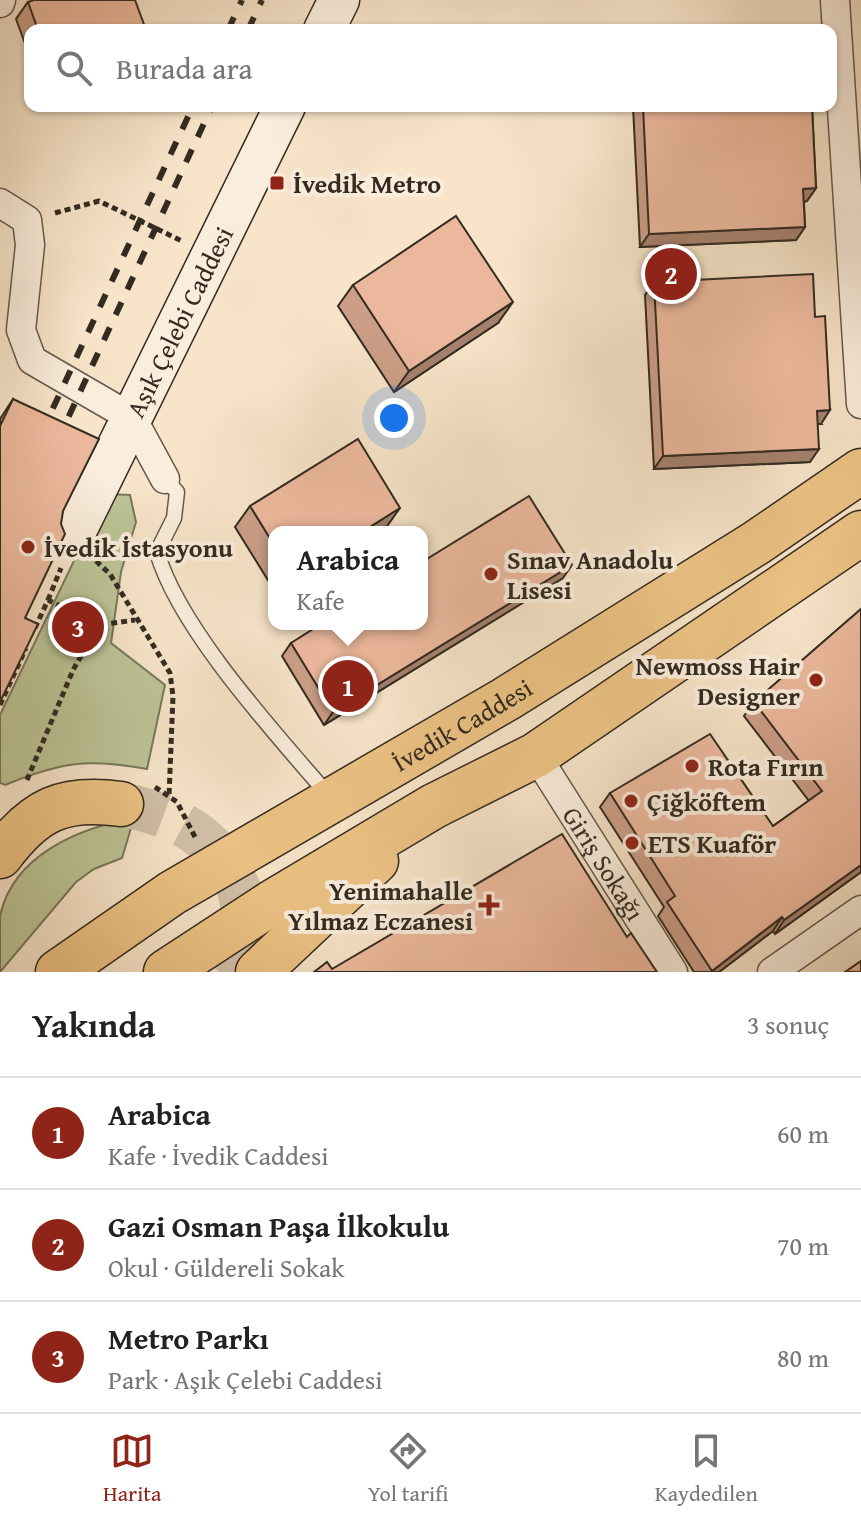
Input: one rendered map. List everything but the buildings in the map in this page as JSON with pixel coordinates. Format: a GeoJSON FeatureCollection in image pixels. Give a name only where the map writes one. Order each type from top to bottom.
{"type":"FeatureCollection","features":[{"type":"Feature","properties":{"kind":"main road","name":"İvedik Caddesi"},"geometry":{"type":"LineString","coordinates":[[58,972],[172,893],[506,699],[667,600],[861,471]]}},
{"type":"Feature","properties":{"kind":"main road"},"geometry":{"type":"LineString","coordinates":[[166,972],[273,902],[434,806],[536,755],[861,533]]}},
{"type":"Feature","properties":{"kind":"main road"},"geometry":{"type":"LineString","coordinates":[[0,856],[15,836],[44,811],[69,802],[121,804]]}},
{"type":"Feature","properties":{"kind":"main road"},"geometry":{"type":"LineString","coordinates":[[258,972],[434,806]]}},
{"type":"Feature","properties":{"kind":"street"},"geometry":{"type":"LineString","coordinates":[[327,24],[339,0]]}},
{"type":"Feature","properties":{"kind":"street"},"geometry":{"type":"LineString","coordinates":[[835,0],[837,24]]}},
{"type":"Feature","properties":{"kind":"street"},"geometry":{"type":"LineString","coordinates":[[837,31],[861,404]]}},
{"type":"Feature","properties":{"kind":"street","name":"Aşık Çelebi Caddesi"},"geometry":{"type":"LineString","coordinates":[[73,537],[282,112]]}},
{"type":"Feature","properties":{"kind":"street"},"geometry":{"type":"LineString","coordinates":[[0,203],[27,220],[30,245],[21,330],[32,360],[132,418],[165,479]]}},
{"type":"Feature","properties":{"kind":"street","name":"Giriş Sokağı"},"geometry":{"type":"LineString","coordinates":[[536,755],[673,972]]}},
{"type":"Feature","properties":{"kind":"street"},"geometry":{"type":"LineString","coordinates":[[772,972],[861,910]]}},
{"type":"Feature","properties":{"kind":"lane"},"geometry":{"type":"LineString","coordinates":[[165,479],[177,492],[174,518],[157,552],[165,582],[266,721],[333,800]]}},
{"type":"Feature","properties":{"kind":"path"},"geometry":{"type":"LineString","coordinates":[[27,220],[99,201],[211,254]]}},
{"type":"Feature","properties":{"kind":"path"},"geometry":{"type":"LineString","coordinates":[[0,705],[73,537],[110,574],[135,620],[170,673],[173,696],[169,796]]}},
{"type":"Feature","properties":{"kind":"path"},"geometry":{"type":"LineString","coordinates":[[48,600],[99,625],[135,620]]}},
{"type":"Feature","properties":{"kind":"path"},"geometry":{"type":"LineString","coordinates":[[26,783],[73,670],[99,625]]}},
{"type":"Feature","properties":{"kind":"green space"},"geometry":{"type":"Polygon","coordinates":[[[106,494],[130,495],[136,522],[121,572],[111,643],[165,685],[147,769],[74,764],[42,771],[5,785],[0,783],[0,715],[106,494]]]}},
{"type":"Feature","properties":{"kind":"green space"},"geometry":{"type":"Polygon","coordinates":[[[134,818],[122,858],[94,869],[76,882],[0,972],[0,916],[7,895],[19,876],[51,848],[71,837],[134,818]]]}},
{"type":"Feature","properties":{"kind":"tunnel"},"geometry":{"type":"LineString","coordinates":[[121,804],[153,812],[183,825],[201,837],[228,868],[237,884],[243,920],[232,955],[219,972]]}},
{"type":"Feature","properties":{"kind":"railway"},"geometry":{"type":"LineString","coordinates":[[231,24],[242,0]]}},
{"type":"Feature","properties":{"kind":"railway"},"geometry":{"type":"LineString","coordinates":[[251,24],[262,0]]}},
{"type":"Feature","properties":{"kind":"railway"},"geometry":{"type":"LineString","coordinates":[[41,434],[190,112]]}},
{"type":"Feature","properties":{"kind":"railway"},"geometry":{"type":"LineString","coordinates":[[57,442],[209,112]]}},
{"type":"Feature","properties":{"kind":"place","name":"İvedik Metro"},"geometry":{"type":"Point","coordinates":[277,183]}},
{"type":"Feature","properties":{"kind":"place","name":"Gazi Osman Paşa İlkokulu"},"geometry":{"type":"Point","coordinates":[671,274]}},
{"type":"Feature","properties":{"kind":"place","name":"İvedik İstasyonu"},"geometry":{"type":"Point","coordinates":[28,547]}},
{"type":"Feature","properties":{"kind":"place","name":"Sınav Anadolu Lisesi"},"geometry":{"type":"Point","coordinates":[491,574]}},
{"type":"Feature","properties":{"kind":"place","name":"Metro Parkı"},"geometry":{"type":"Point","coordinates":[78,627]}},
{"type":"Feature","properties":{"kind":"place","name":"Newmoss Hair Designer"},"geometry":{"type":"Point","coordinates":[816,680]}},
{"type":"Feature","properties":{"kind":"place","name":"Arabica"},"geometry":{"type":"Point","coordinates":[348,686]}},
{"type":"Feature","properties":{"kind":"place","name":"Rota Fırın"},"geometry":{"type":"Point","coordinates":[692,766]}},
{"type":"Feature","properties":{"kind":"place","name":"Çiğköftem"},"geometry":{"type":"Point","coordinates":[631,801]}},
{"type":"Feature","properties":{"kind":"place","name":"ETS Kuaför"},"geometry":{"type":"Point","coordinates":[632,843]}},
{"type":"Feature","properties":{"kind":"place","name":"Yenimahalle Yılmaz Eczanesi"},"geometry":{"type":"Point","coordinates":[489,905]}}]}
